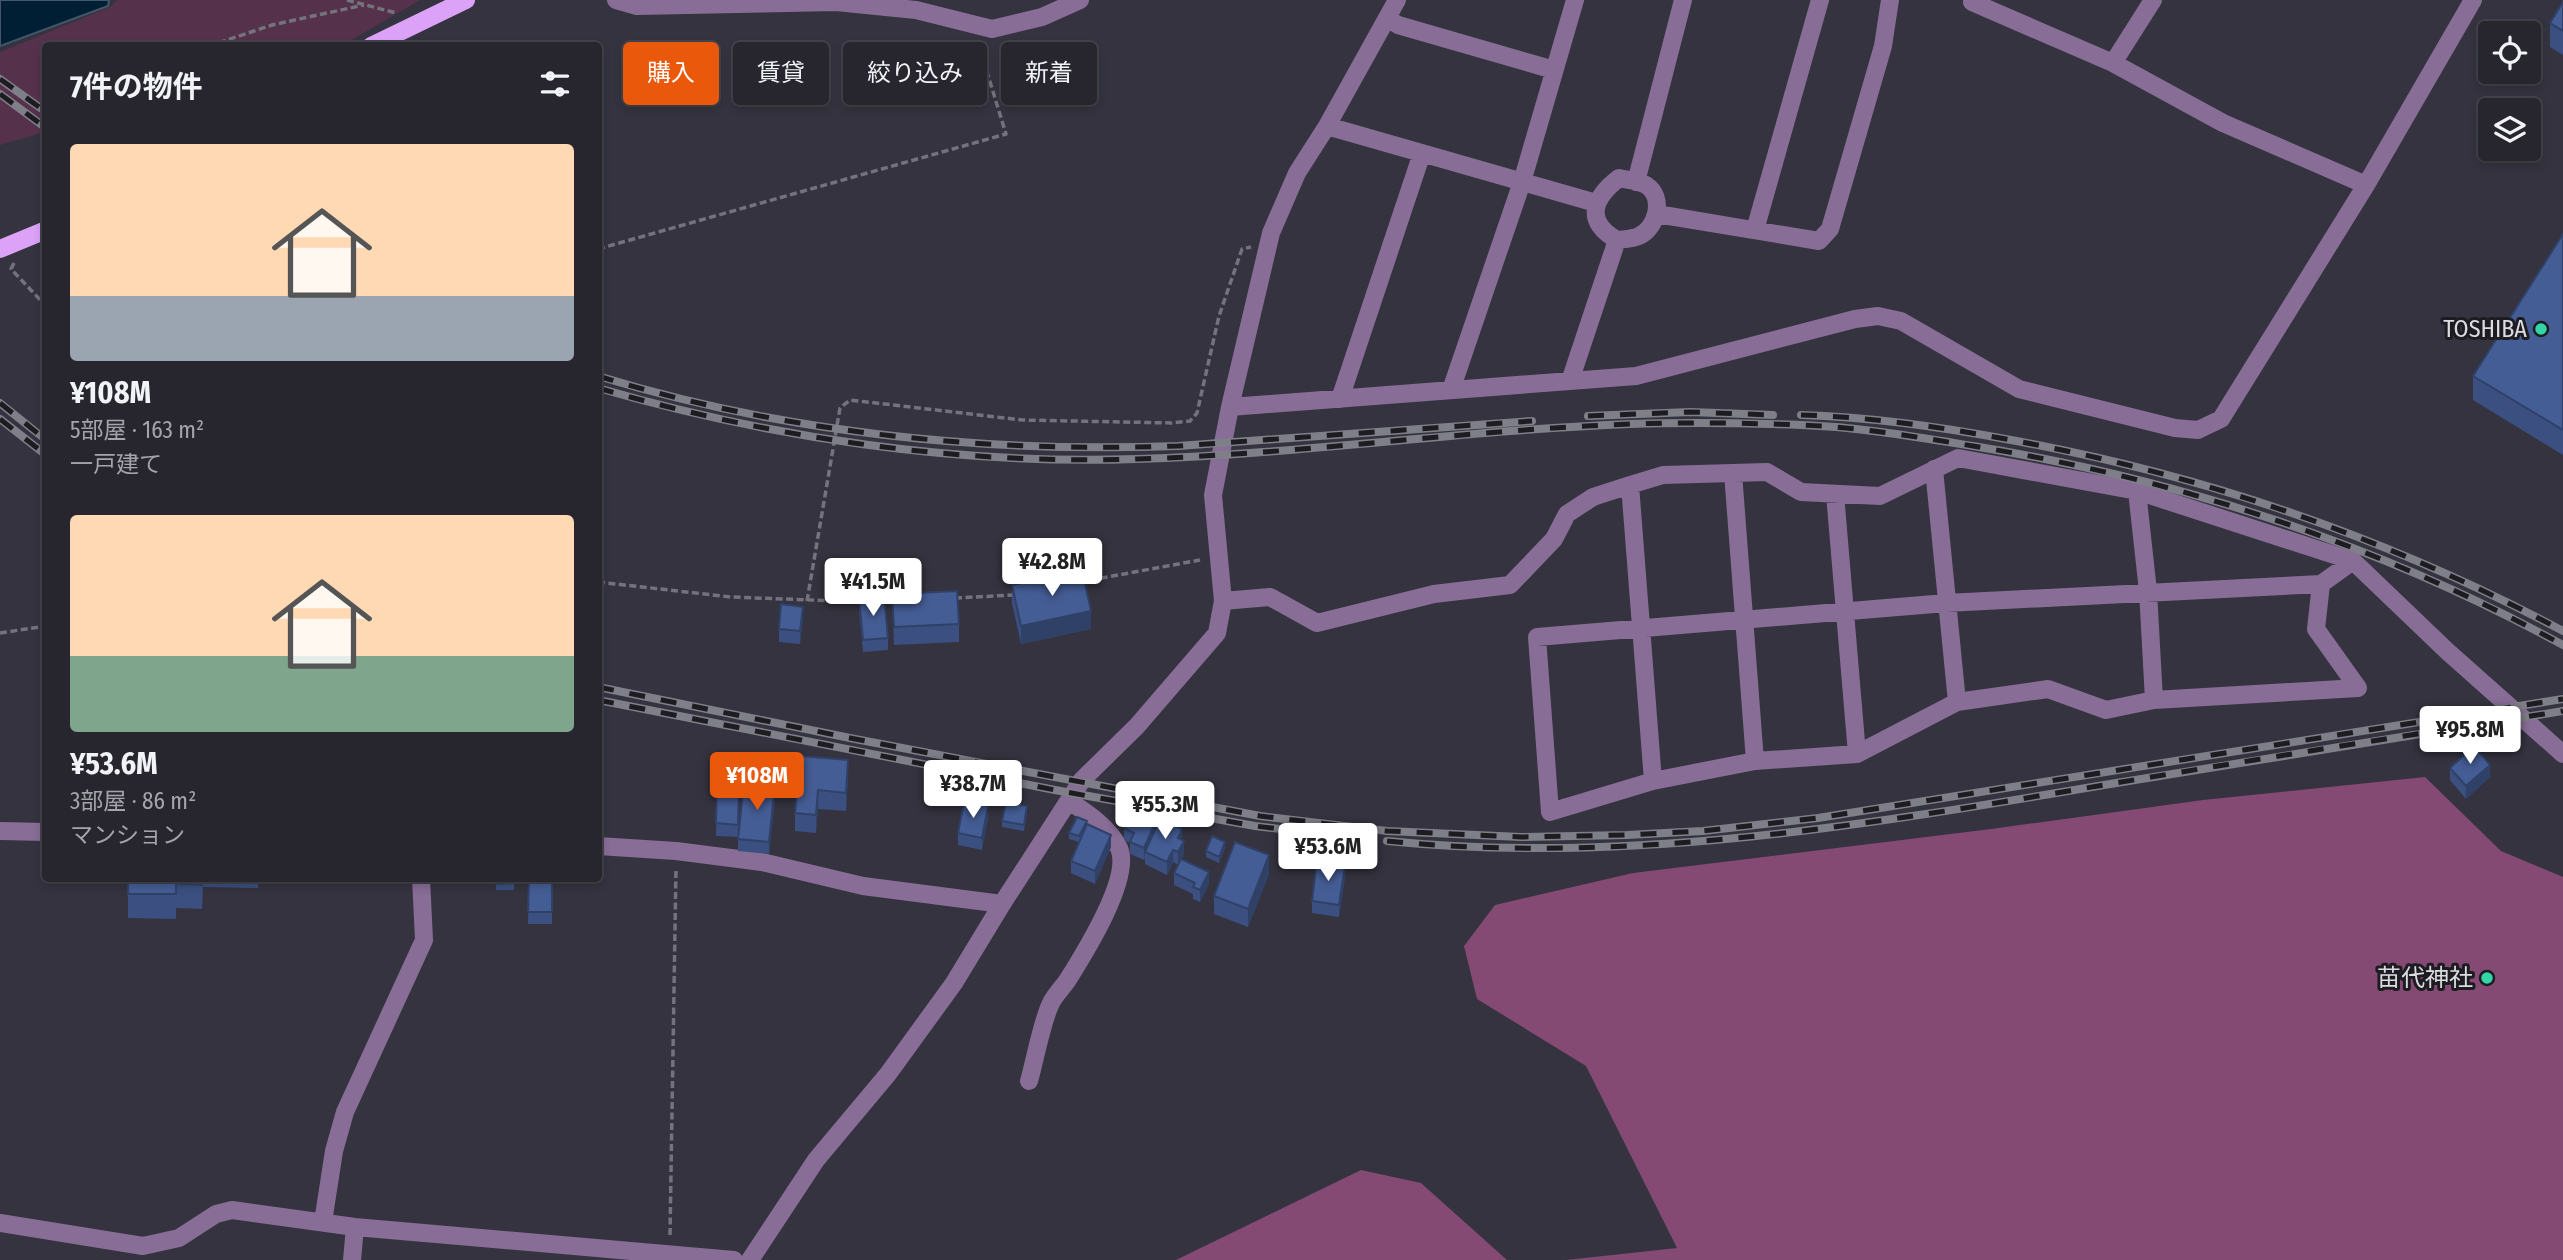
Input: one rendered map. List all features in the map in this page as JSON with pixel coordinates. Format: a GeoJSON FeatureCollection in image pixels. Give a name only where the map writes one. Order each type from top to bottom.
{"type":"FeatureCollection","features":[{"type":"Feature","properties":{"kind":"main road"},"geometry":{"type":"LineString","coordinates":[[379,42],[466,0]]}},
{"type":"Feature","properties":{"kind":"main road"},"geometry":{"type":"LineString","coordinates":[[0,249],[38,233]]}},
{"type":"Feature","properties":{"kind":"street"},"geometry":{"type":"LineString","coordinates":[[616,0],[637,6],[836,2],[916,10],[992,29],[1042,17],[1080,0]]}},
{"type":"Feature","properties":{"kind":"street"},"geometry":{"type":"LineString","coordinates":[[750,1260],[816,1160],[888,1074],[954,983],[1082,780],[1136,727],[1217,634],[1223,601],[1213,495],[1268,242],[1297,173],[1327,126],[1397,0]]}},
{"type":"Feature","properties":{"kind":"street"},"geometry":{"type":"LineString","coordinates":[[1451,390],[1522,182],[1575,0]]}},
{"type":"Feature","properties":{"kind":"street"},"geometry":{"type":"LineString","coordinates":[[1636,182],[1683,0]]}},
{"type":"Feature","properties":{"kind":"street"},"geometry":{"type":"LineString","coordinates":[[1755,230],[1820,0]]}},
{"type":"Feature","properties":{"kind":"street"},"geometry":{"type":"LineString","coordinates":[[1657,214],[1819,241],[1830,229],[1883,46],[1890,0]]}},
{"type":"Feature","properties":{"kind":"street"},"geometry":{"type":"LineString","coordinates":[[2113,63],[2153,0]]}},
{"type":"Feature","properties":{"kind":"street"},"geometry":{"type":"LineString","coordinates":[[1230,407],[1636,376],[1855,318],[1878,316],[1901,321],[2019,389],[2175,428],[2198,430],[2221,419],[2366,185],[2473,0]]}},
{"type":"Feature","properties":{"kind":"street"},"geometry":{"type":"LineString","coordinates":[[1971,1],[2113,63],[2223,123],[2366,185]]}},
{"type":"Feature","properties":{"kind":"street"},"geometry":{"type":"LineString","coordinates":[[1387,18],[1398,25],[1554,70]]}},
{"type":"Feature","properties":{"kind":"street"},"geometry":{"type":"LineString","coordinates":[[1327,126],[1597,203]]}},
{"type":"Feature","properties":{"kind":"street"},"geometry":{"type":"LineString","coordinates":[[1340,399],[1422,153]]}},
{"type":"Feature","properties":{"kind":"street"},"geometry":{"type":"LineString","coordinates":[[1619,178],[1636,182],[1647,185],[1655,195],[1657,214],[1649,230],[1639,237],[1617,240],[1603,232],[1596,217],[1597,203],[1603,190],[1619,178]]}},
{"type":"Feature","properties":{"kind":"street"},"geometry":{"type":"LineString","coordinates":[[1570,382],[1617,240]]}},
{"type":"Feature","properties":{"kind":"street"},"geometry":{"type":"LineString","coordinates":[[1223,601],[1270,597],[1317,623],[1434,594],[1510,586],[1554,539],[1567,514],[1593,496],[1663,475],[1767,472],[1801,492],[1880,496],[1958,458],[2137,491],[2353,561],[2447,652],[2563,754]]}},
{"type":"Feature","properties":{"kind":"street"},"geometry":{"type":"LineString","coordinates":[[1934,469],[1957,702]]}},
{"type":"Feature","properties":{"kind":"street"},"geometry":{"type":"LineString","coordinates":[[1733,473],[1755,761]]}},
{"type":"Feature","properties":{"kind":"street"},"geometry":{"type":"LineString","coordinates":[[1630,485],[1653,781]]}},
{"type":"Feature","properties":{"kind":"street"},"geometry":{"type":"LineString","coordinates":[[2137,491],[2148,592],[2154,700]]}},
{"type":"Feature","properties":{"kind":"street"},"geometry":{"type":"LineString","coordinates":[[1835,494],[1857,754]]}},
{"type":"Feature","properties":{"kind":"street"},"geometry":{"type":"LineString","coordinates":[[2321,584],[2316,629],[2358,688],[2154,700],[2106,710],[2048,689],[1957,702],[1857,754],[1755,761],[1653,781],[1550,811],[1537,637],[1946,603],[2321,584],[2353,561]]}},
{"type":"Feature","properties":{"kind":"street"},"geometry":{"type":"LineString","coordinates":[[1029,1080],[1051,1003],[1084,951],[1122,867],[1122,858],[1114,839],[1087,813],[1069,801]]}},
{"type":"Feature","properties":{"kind":"street"},"geometry":{"type":"LineString","coordinates":[[0,831],[42,832]]}},
{"type":"Feature","properties":{"kind":"street"},"geometry":{"type":"LineString","coordinates":[[602,846],[676,851],[762,862],[863,886],[1002,904]]}},
{"type":"Feature","properties":{"kind":"street"},"geometry":{"type":"LineString","coordinates":[[323,1222],[334,1151],[345,1112],[425,940],[421,882]]}},
{"type":"Feature","properties":{"kind":"street"},"geometry":{"type":"LineString","coordinates":[[0,1223],[143,1246],[180,1238],[216,1214],[232,1210],[355,1227],[734,1260]]}},
{"type":"Feature","properties":{"kind":"street"},"geometry":{"type":"LineString","coordinates":[[352,1260],[355,1227]]}},
{"type":"Feature","properties":{"kind":"path"},"geometry":{"type":"LineString","coordinates":[[347,0],[421,20]]}},
{"type":"Feature","properties":{"kind":"path"},"geometry":{"type":"LineString","coordinates":[[221,42],[272,25],[363,5]]}},
{"type":"Feature","properties":{"kind":"path"},"geometry":{"type":"LineString","coordinates":[[602,248],[1006,134],[972,24]]}},
{"type":"Feature","properties":{"kind":"path"},"geometry":{"type":"LineString","coordinates":[[38,233],[11,269],[42,302]]}},
{"type":"Feature","properties":{"kind":"path"},"geometry":{"type":"LineString","coordinates":[[807,601],[840,408],[850,400],[1023,419],[1172,423],[1190,421],[1197,413],[1219,316],[1242,249],[1268,242]]}},
{"type":"Feature","properties":{"kind":"path"},"geometry":{"type":"LineString","coordinates":[[1079,582],[1219,556]]}},
{"type":"Feature","properties":{"kind":"path"},"geometry":{"type":"LineString","coordinates":[[602,582],[731,597],[874,602]]}},
{"type":"Feature","properties":{"kind":"path"},"geometry":{"type":"LineString","coordinates":[[943,599],[1026,592]]}},
{"type":"Feature","properties":{"kind":"path"},"geometry":{"type":"LineString","coordinates":[[0,633],[42,627]]}},
{"type":"Feature","properties":{"kind":"path"},"geometry":{"type":"LineString","coordinates":[[670,1255],[676,851]]}},
{"type":"Feature","properties":{"kind":"shaded area"},"geometry":{"type":"Polygon","coordinates":[[[117,0],[420,0],[348,42],[42,42],[42,133],[0,145],[0,52],[110,7],[117,0]]]}},
{"type":"Feature","properties":{"kind":"shaded area"},"geometry":{"type":"Polygon","coordinates":[[[2425,777],[2501,851],[2563,877],[2563,1260],[1566,1260],[1677,1248],[1586,1066],[1477,999],[1464,946],[1495,905],[1633,873],[2203,800],[2425,777]]]}},
{"type":"Feature","properties":{"kind":"shaded area"},"geometry":{"type":"Polygon","coordinates":[[[1361,1170],[1421,1183],[1507,1260],[1176,1260],[1361,1170]]]}},
{"type":"Feature","properties":{"kind":"water"},"geometry":{"type":"Polygon","coordinates":[[[0,0],[109,0],[108,6],[0,46],[0,0]]]}},
{"type":"Feature","properties":{"kind":"building"},"geometry":{"type":"Polygon","coordinates":[[[2563,2],[2563,31],[2550,23],[2563,2]]]}},
{"type":"Feature","properties":{"kind":"building","name":"TOSHIBA"},"geometry":{"type":"Polygon","coordinates":[[[2563,234],[2563,430],[2473,376],[2563,234]]]}},
{"type":"Feature","properties":{"kind":"building"},"geometry":{"type":"Polygon","coordinates":[[[1082,570],[1091,611],[1021,626],[1012,585],[1082,570]]]}},
{"type":"Feature","properties":{"kind":"building"},"geometry":{"type":"Polygon","coordinates":[[[957,591],[959,624],[894,627],[892,594],[957,591]]]}},
{"type":"Feature","properties":{"kind":"building"},"geometry":{"type":"Polygon","coordinates":[[[884,596],[888,638],[863,640],[859,598],[884,596]]]}},
{"type":"Feature","properties":{"kind":"building"},"geometry":{"type":"Polygon","coordinates":[[[781,604],[803,607],[800,631],[779,629],[781,604]]]}},
{"type":"Feature","properties":{"kind":"building"},"geometry":{"type":"Polygon","coordinates":[[[2474,746],[2490,765],[2466,786],[2450,768],[2474,746]]]}},
{"type":"Feature","properties":{"kind":"building"},"geometry":{"type":"Polygon","coordinates":[[[800,756],[848,760],[846,793],[818,790],[816,815],[795,813],[800,756]]]}},
{"type":"Feature","properties":{"kind":"building"},"geometry":{"type":"Polygon","coordinates":[[[744,783],[775,784],[769,842],[738,839],[744,783]]]}},
{"type":"Feature","properties":{"kind":"building"},"geometry":{"type":"Polygon","coordinates":[[[717,785],[739,787],[738,825],[716,823],[717,785]]]}},
{"type":"Feature","properties":{"kind":"building"},"geometry":{"type":"Polygon","coordinates":[[[964,802],[988,806],[982,838],[958,833],[964,802]]]}},
{"type":"Feature","properties":{"kind":"building"},"geometry":{"type":"Polygon","coordinates":[[[1006,802],[1027,806],[1024,825],[1002,821],[1006,802]]]}},
{"type":"Feature","properties":{"kind":"building"},"geometry":{"type":"Polygon","coordinates":[[[1132,810],[1156,821],[1144,848],[1130,842],[1134,833],[1124,828],[1132,810]]]}},
{"type":"Feature","properties":{"kind":"building"},"geometry":{"type":"Polygon","coordinates":[[[1077,817],[1087,821],[1079,836],[1069,833],[1077,817]]]}},
{"type":"Feature","properties":{"kind":"building"},"geometry":{"type":"Polygon","coordinates":[[[1160,819],[1182,829],[1178,838],[1184,841],[1178,852],[1173,850],[1167,862],[1145,852],[1160,819]]]}},
{"type":"Feature","properties":{"kind":"building"},"geometry":{"type":"Polygon","coordinates":[[[1087,824],[1111,835],[1095,871],[1071,861],[1087,824]]]}},
{"type":"Feature","properties":{"kind":"building"},"geometry":{"type":"Polygon","coordinates":[[[1212,836],[1225,842],[1219,857],[1206,851],[1212,836]]]}},
{"type":"Feature","properties":{"kind":"building"},"geometry":{"type":"Polygon","coordinates":[[[1235,842],[1269,855],[1248,909],[1214,896],[1235,842]]]}},
{"type":"Feature","properties":{"kind":"building"},"geometry":{"type":"Polygon","coordinates":[[[1181,859],[1209,872],[1200,890],[1193,887],[1195,883],[1174,873],[1181,859]]]}},
{"type":"Feature","properties":{"kind":"building"},"geometry":{"type":"Polygon","coordinates":[[[1317,861],[1345,865],[1339,905],[1312,901],[1317,861]]]}},
{"type":"Feature","properties":{"kind":"building"},"geometry":{"type":"Polygon","coordinates":[[[128,882],[202,882],[202,885],[176,884],[176,894],[128,894],[128,882]]]}},
{"type":"Feature","properties":{"kind":"building"},"geometry":{"type":"Polygon","coordinates":[[[529,882],[552,882],[552,912],[528,912],[529,882]]]}},
{"type":"Feature","properties":{"kind":"railway"},"geometry":{"type":"LineString","coordinates":[[0,79],[42,109]]}},
{"type":"Feature","properties":{"kind":"railway"},"geometry":{"type":"LineString","coordinates":[[0,94],[42,125]]}},
{"type":"Feature","properties":{"kind":"railway"},"geometry":{"type":"LineString","coordinates":[[602,377],[668,396],[812,425],[958,442],[1032,446],[1178,446],[1532,421]]}},
{"type":"Feature","properties":{"kind":"railway"},"geometry":{"type":"LineString","coordinates":[[602,389],[663,406],[797,434],[933,452],[1069,460],[1199,456],[1507,431],[1652,423],[1802,425],[1888,433],[2050,460],[2126,477],[2276,520],[2422,576],[2563,645]]}},
{"type":"Feature","properties":{"kind":"railway"},"geometry":{"type":"LineString","coordinates":[[0,403],[42,437]]}},
{"type":"Feature","properties":{"kind":"railway"},"geometry":{"type":"LineString","coordinates":[[1588,416],[1690,412],[1773,415]]}},
{"type":"Feature","properties":{"kind":"railway"},"geometry":{"type":"LineString","coordinates":[[1801,415],[1880,420],[1985,435],[2083,454],[2225,492],[2363,539],[2431,567],[2563,631]]}},
{"type":"Feature","properties":{"kind":"railway"},"geometry":{"type":"LineString","coordinates":[[0,419],[42,452]]}},
{"type":"Feature","properties":{"kind":"railway"},"geometry":{"type":"LineString","coordinates":[[602,688],[1260,816],[1387,831],[1521,837],[1703,831],[1818,818],[2563,699]]}},
{"type":"Feature","properties":{"kind":"railway"},"geometry":{"type":"LineString","coordinates":[[602,701],[1055,790],[1255,826],[1321,834]]}},
{"type":"Feature","properties":{"kind":"railway"},"geometry":{"type":"LineString","coordinates":[[1387,841],[1477,847],[1567,848],[1747,837],[1926,814],[2563,711]]}},
{"type":"Feature","properties":{"kind":"place","name":"TOSHIBA"},"geometry":{"type":"Point","coordinates":[2541,329]}},
{"type":"Feature","properties":{"kind":"place","name":"苗代神社"},"geometry":{"type":"Point","coordinates":[2487,978]}}]}
